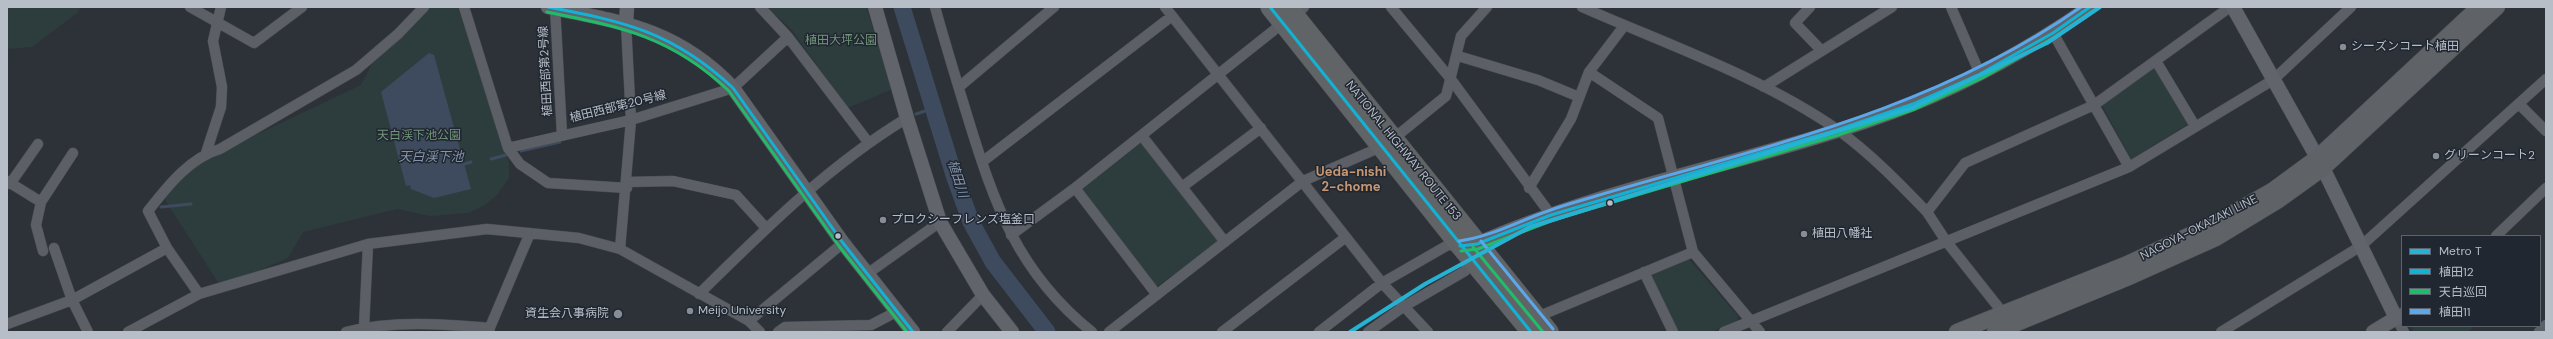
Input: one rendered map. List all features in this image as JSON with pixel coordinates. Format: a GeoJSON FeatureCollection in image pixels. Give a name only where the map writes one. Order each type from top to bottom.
{"type":"FeatureCollection","features":[{"type":"Feature","properties":{"kind":"highway","name":"NATIONAL HIGHWAY ROUTE 153"},"geometry":{"type":"LineString","coordinates":[[1270,7],[1293,13],[1387,143],[1469,250],[1534,324],[1549,332]]}},
{"type":"Feature","properties":{"kind":"main road","name":"NAGOYA-OKAZAKI LINE"},"geometry":{"type":"LineString","coordinates":[[2320,163],[2479,7]]}},
{"type":"Feature","properties":{"kind":"main road","name":"NAGOYA-OKAZAKI LINE"},"geometry":{"type":"LineString","coordinates":[[1995,332],[2010,324],[2216,238],[2277,201],[2497,7]]}},
{"type":"Feature","properties":{"kind":"main road","name":"NAGOYA-OKAZAKI LINE"},"geometry":{"type":"LineString","coordinates":[[1957,332],[2010,324]]}},
{"type":"Feature","properties":{"kind":"street"},"geometry":{"type":"LineString","coordinates":[[190,7],[254,43],[302,7]]}},
{"type":"Feature","properties":{"kind":"street"},"geometry":{"type":"LineString","coordinates":[[202,156],[221,107],[222,87],[213,41],[216,21],[221,7]]}},
{"type":"Feature","properties":{"kind":"street"},"geometry":{"type":"LineString","coordinates":[[199,294],[167,248],[148,211],[168,186],[202,156],[220,148],[356,70],[398,34],[424,7]]}},
{"type":"Feature","properties":{"kind":"street"},"geometry":{"type":"LineString","coordinates":[[464,7],[508,148],[520,164],[548,183],[627,185],[673,181],[736,195],[766,228]]}},
{"type":"Feature","properties":{"kind":"street"},"geometry":{"type":"LineString","coordinates":[[553,7],[648,30],[681,45],[701,58],[733,88],[808,191],[843,243],[913,332]]}},
{"type":"Feature","properties":{"kind":"street","name":"植田西部第2号線"},"geometry":{"type":"LineString","coordinates":[[553,7],[562,134]]}},
{"type":"Feature","properties":{"kind":"street"},"geometry":{"type":"LineString","coordinates":[[620,248],[627,185],[631,120],[626,24],[627,7]]}},
{"type":"Feature","properties":{"kind":"street"},"geometry":{"type":"LineString","coordinates":[[760,7],[788,37],[868,142]]}},
{"type":"Feature","properties":{"kind":"street"},"geometry":{"type":"LineString","coordinates":[[875,7],[907,118],[940,222],[983,295],[1012,332]]}},
{"type":"Feature","properties":{"kind":"street"},"geometry":{"type":"LineString","coordinates":[[935,7],[992,194],[1011,235],[1052,296],[1092,332]]}},
{"type":"Feature","properties":{"kind":"street"},"geometry":{"type":"LineString","coordinates":[[959,87],[1054,7]]}},
{"type":"Feature","properties":{"kind":"street"},"geometry":{"type":"LineString","coordinates":[[1165,7],[1304,181],[1382,283],[1428,332]]}},
{"type":"Feature","properties":{"kind":"street"},"geometry":{"type":"LineString","coordinates":[[1391,7],[1450,78],[1529,188],[1551,215]]}},
{"type":"Feature","properties":{"kind":"street"},"geometry":{"type":"LineString","coordinates":[[1109,332],[1304,181],[1387,143],[1446,96],[1450,78],[1458,56],[1461,36],[1487,7]]}},
{"type":"Feature","properties":{"kind":"street"},"geometry":{"type":"LineString","coordinates":[[1582,7],[1764,87],[1837,130],[1884,168],[1926,212],[1946,242],[2010,324]]}},
{"type":"Feature","properties":{"kind":"street"},"geometry":{"type":"LineString","coordinates":[[1810,7],[1795,23],[1821,50]]}},
{"type":"Feature","properties":{"kind":"street"},"geometry":{"type":"LineString","coordinates":[[1764,87],[1892,7]]}},
{"type":"Feature","properties":{"kind":"street"},"geometry":{"type":"LineString","coordinates":[[1951,7],[1980,74]]}},
{"type":"Feature","properties":{"kind":"street"},"geometry":{"type":"LineString","coordinates":[[1319,332],[1382,283],[1448,245],[1469,250],[1551,215],[1837,130],[1913,104],[1980,74],[2053,33],[2090,7]]}},
{"type":"Feature","properties":{"kind":"street"},"geometry":{"type":"LineString","coordinates":[[1926,212],[1965,163],[2094,105],[2231,7],[2320,163],[2361,246],[2399,315],[2373,332]]}},
{"type":"Feature","properties":{"kind":"street"},"geometry":{"type":"LineString","coordinates":[[1724,332],[2129,167],[2273,80],[2351,7]]}},
{"type":"Feature","properties":{"kind":"street"},"geometry":{"type":"LineString","coordinates":[[1011,235],[1076,188],[1293,13]]}},
{"type":"Feature","properties":{"kind":"street"},"geometry":{"type":"LineString","coordinates":[[982,162],[1172,16]]}},
{"type":"Feature","properties":{"kind":"street"},"geometry":{"type":"LineString","coordinates":[[1529,188],[1571,119],[1589,72],[1624,26]]}},
{"type":"Feature","properties":{"kind":"street"},"geometry":{"type":"LineString","coordinates":[[2053,33],[2129,167]]}},
{"type":"Feature","properties":{"kind":"street"},"geometry":{"type":"LineString","coordinates":[[733,88],[788,37]]}},
{"type":"Feature","properties":{"kind":"street"},"geometry":{"type":"LineString","coordinates":[[1458,56],[1538,80],[1579,97]]}},
{"type":"Feature","properties":{"kind":"street"},"geometry":{"type":"LineString","coordinates":[[2156,61],[2195,126]]}},
{"type":"Feature","properties":{"kind":"street"},"geometry":{"type":"LineString","coordinates":[[1589,72],[1658,118],[1675,178],[1693,252],[1760,332]]}},
{"type":"Feature","properties":{"kind":"street"},"geometry":{"type":"LineString","coordinates":[[2221,332],[2234,329],[2361,246],[2546,79]]}},
{"type":"Feature","properties":{"kind":"street","name":"植田西部第20号線"},"geometry":{"type":"LineString","coordinates":[[508,148],[562,134],[631,120],[733,88]]}},
{"type":"Feature","properties":{"kind":"street"},"geometry":{"type":"LineString","coordinates":[[2519,104],[2546,131]]}},
{"type":"Feature","properties":{"kind":"street"},"geometry":{"type":"LineString","coordinates":[[699,294],[766,228],[808,191],[868,142],[907,118]]}},
{"type":"Feature","properties":{"kind":"street"},"geometry":{"type":"LineString","coordinates":[[1182,187],[1261,128]]}},
{"type":"Feature","properties":{"kind":"street"},"geometry":{"type":"LineString","coordinates":[[1142,136],[1225,242]]}},
{"type":"Feature","properties":{"kind":"street"},"geometry":{"type":"LineString","coordinates":[[38,144],[9,182],[41,202]]}},
{"type":"Feature","properties":{"kind":"street"},"geometry":{"type":"LineString","coordinates":[[43,251],[36,225],[41,202],[73,153]]}},
{"type":"Feature","properties":{"kind":"street"},"geometry":{"type":"LineString","coordinates":[[1076,188],[1157,295]]}},
{"type":"Feature","properties":{"kind":"street"},"geometry":{"type":"LineString","coordinates":[[2497,235],[2546,188]]}},
{"type":"Feature","properties":{"kind":"street"},"geometry":{"type":"LineString","coordinates":[[868,274],[940,222]]}},
{"type":"Feature","properties":{"kind":"street"},"geometry":{"type":"LineString","coordinates":[[128,332],[199,294],[368,244],[487,229],[579,238],[620,248],[749,321],[760,332]]}},
{"type":"Feature","properties":{"kind":"street"},"geometry":{"type":"LineString","coordinates":[[346,332],[364,327],[436,324],[489,330],[530,233]]}},
{"type":"Feature","properties":{"kind":"street"},"geometry":{"type":"LineString","coordinates":[[1222,332],[1346,237]]}},
{"type":"Feature","properties":{"kind":"street"},"geometry":{"type":"LineString","coordinates":[[749,321],[843,243]]}},
{"type":"Feature","properties":{"kind":"street"},"geometry":{"type":"LineString","coordinates":[[364,327],[368,244]]}},
{"type":"Feature","properties":{"kind":"street"},"geometry":{"type":"LineString","coordinates":[[54,248],[72,300],[88,332]]}},
{"type":"Feature","properties":{"kind":"street"},"geometry":{"type":"LineString","coordinates":[[7,324],[72,300],[167,248]]}},
{"type":"Feature","properties":{"kind":"street"},"geometry":{"type":"LineString","coordinates":[[1368,332],[1403,307],[1465,271],[1469,250]]}},
{"type":"Feature","properties":{"kind":"street"},"geometry":{"type":"LineString","coordinates":[[1534,324],[1644,272],[1693,252]]}},
{"type":"Feature","properties":{"kind":"street"},"geometry":{"type":"LineString","coordinates":[[1644,272],[1673,332]]}},
{"type":"Feature","properties":{"kind":"street"},"geometry":{"type":"LineString","coordinates":[[947,332],[983,295]]}},
{"type":"Feature","properties":{"kind":"street"},"geometry":{"type":"LineString","coordinates":[[778,332],[784,327],[871,325],[896,312]]}},
{"type":"Feature","properties":{"kind":"street"},"geometry":{"type":"LineString","coordinates":[[2539,332],[2546,325]]}},
{"type":"Feature","properties":{"kind":"green space"},"geometry":{"type":"Polygon","coordinates":[[[7,7],[81,7],[77,13],[32,47],[7,49],[7,7]]]}},
{"type":"Feature","properties":{"kind":"green space","name":"天白渓下池公園"},"geometry":{"type":"Polygon","coordinates":[[[430,7],[458,7],[509,163],[509,178],[497,195],[485,205],[468,213],[430,216],[397,209],[303,232],[288,258],[221,287],[164,198],[199,162],[361,85],[373,62],[407,32],[430,7]]]}},
{"type":"Feature","properties":{"kind":"green space","name":"植田大坪公園"},"geometry":{"type":"Polygon","coordinates":[[[767,7],[866,7],[893,89],[847,108],[792,30],[767,7]]]}},
{"type":"Feature","properties":{"kind":"green space"},"geometry":{"type":"Polygon","coordinates":[[[2154,67],[2188,124],[2131,159],[2102,105],[2154,67]]]}},
{"type":"Feature","properties":{"kind":"green space"},"geometry":{"type":"Polygon","coordinates":[[[1141,143],[1221,241],[1156,287],[1082,189],[1141,143]]]}},
{"type":"Feature","properties":{"kind":"green space"},"geometry":{"type":"Polygon","coordinates":[[[1688,258],[1738,316],[1737,321],[1712,332],[1677,332],[1650,274],[1688,258]]]}},
{"type":"Feature","properties":{"kind":"green space"},"geometry":{"type":"Polygon","coordinates":[[[2412,327],[2474,327],[2468,332],[2414,332],[2412,327]]]}},
{"type":"Feature","properties":{"kind":"water","name":"天白渓下池"},"geometry":{"type":"Polygon","coordinates":[[[429,53],[434,55],[471,189],[434,198],[411,189],[410,185],[406,186],[381,92],[429,53]]]}},
{"type":"Feature","properties":{"kind":"waterway","name":"植田川"},"geometry":{"type":"LineString","coordinates":[[902,7],[954,175],[971,222],[993,262],[1047,332]]}},
{"type":"Feature","properties":{"kind":"waterway"},"geometry":{"type":"LineString","coordinates":[[916,114],[934,108]]}},
{"type":"Feature","properties":{"kind":"waterway"},"geometry":{"type":"LineString","coordinates":[[521,151],[560,142]]}},
{"type":"Feature","properties":{"kind":"waterway"},"geometry":{"type":"LineString","coordinates":[[491,159],[506,155]]}},
{"type":"Feature","properties":{"kind":"waterway"},"geometry":{"type":"LineString","coordinates":[[465,164],[471,162]]}},
{"type":"Feature","properties":{"kind":"waterway"},"geometry":{"type":"LineString","coordinates":[[161,207],[191,204]]}},
{"type":"Feature","properties":{"kind":"metro line","name":"T"},"geometry":{"type":"LineString","coordinates":[[1350,332],[1425,284],[1530,227],[1912,108],[2047,43],[2100,7]]}},
{"type":"Feature","properties":{"kind":"transit line","name":"植田12"},"geometry":{"type":"LineString","coordinates":[[548,7],[625,24],[647,32],[690,54],[711,69],[733,88],[843,243],[913,332]]}},
{"type":"Feature","properties":{"kind":"transit line","name":"植田12"},"geometry":{"type":"LineString","coordinates":[[1270,7],[1531,332]]}},
{"type":"Feature","properties":{"kind":"transit line","name":"植田11"},"geometry":{"type":"LineString","coordinates":[[1459,241],[1482,236],[1566,205],[1785,142],[1908,99],[1968,73],[2025,42],[2081,7]]}},
{"type":"Feature","properties":{"kind":"transit line","name":"植田12"},"geometry":{"type":"LineString","coordinates":[[1460,246],[1477,244],[1551,215],[1837,130],[1913,104],[1980,74],[2053,33],[2090,7]]}},
{"type":"Feature","properties":{"kind":"transit line","name":"天白巡回"},"geometry":{"type":"LineString","coordinates":[[1461,251],[1478,249],[1553,220],[1838,135],[1915,109],[1982,78],[2055,37],[2093,11]]}},
{"type":"Feature","properties":{"kind":"transit line","name":"天白巡回"},"geometry":{"type":"LineString","coordinates":[[547,12],[623,29],[666,46],[687,58],[729,91],[839,246],[907,332]]}},
{"type":"Feature","properties":{"kind":"transit line","name":"植田11"},"geometry":{"type":"LineString","coordinates":[[1481,241],[1553,329]]}},
{"type":"Feature","properties":{"kind":"transit line","name":"天白巡回"},"geometry":{"type":"LineString","coordinates":[[1473,247],[1543,332]]}},
{"type":"Feature","properties":{"kind":"place","name":"シーズンコート植田"},"geometry":{"type":"Point","coordinates":[2343,47]}},
{"type":"Feature","properties":{"kind":"place","name":"グリーンコート2"},"geometry":{"type":"Point","coordinates":[2436,156]}},
{"type":"Feature","properties":{"kind":"place","name":"プロクシーフレンズ塩釜口"},"geometry":{"type":"Point","coordinates":[883,220]}},
{"type":"Feature","properties":{"kind":"place","name":"植田八幡社"},"geometry":{"type":"Point","coordinates":[1804,234]}},
{"type":"Feature","properties":{"kind":"place","name":"Meijo University"},"geometry":{"type":"Point","coordinates":[690,311]}},
{"type":"Feature","properties":{"kind":"place","name":"資生会八事病院"},"geometry":{"type":"Point","coordinates":[618,314]}},
{"type":"Feature","properties":{"kind":"district","name":"Ueda-nishi 2-chome"},"geometry":{"type":"Point","coordinates":[1351,180]}}]}
